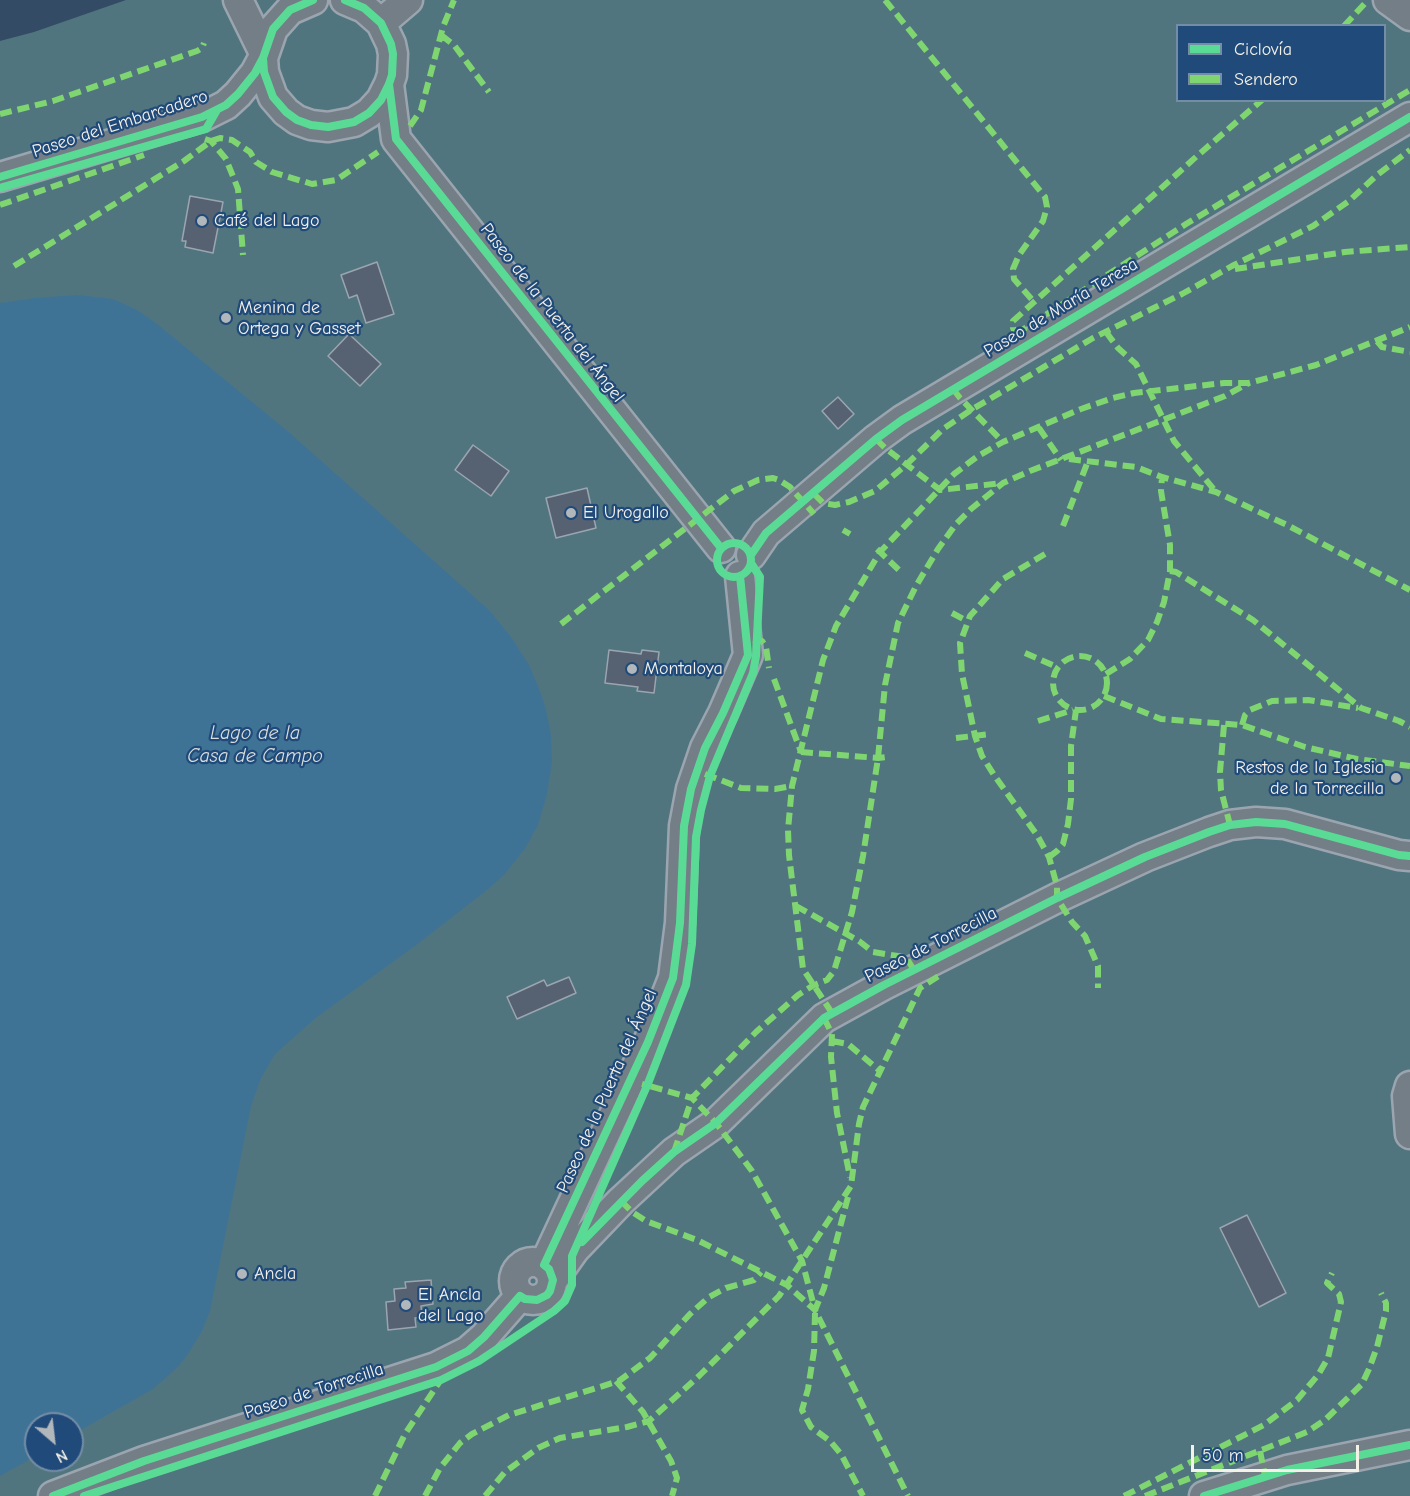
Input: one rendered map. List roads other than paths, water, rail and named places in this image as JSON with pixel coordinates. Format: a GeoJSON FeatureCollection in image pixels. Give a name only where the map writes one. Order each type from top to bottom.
{"type":"FeatureCollection","features":[{"type":"Feature","properties":{"kind":"street"},"geometry":{"type":"LineString","coordinates":[[238,0],[263,56],[264,72],[269,89],[286,112],[297,120],[311,125],[337,127],[396,139],[389,84],[393,54],[391,44],[381,23],[364,8],[345,0]]}},
{"type":"Feature","properties":{"kind":"street","name":"Paseo del Embarcadero"},"geometry":{"type":"LineString","coordinates":[[0,177],[202,117],[226,105],[255,73],[269,37],[278,22],[290,10],[313,0]]}},
{"type":"Feature","properties":{"kind":"street"},"geometry":{"type":"LineString","coordinates":[[381,23],[408,0]]}},
{"type":"Feature","properties":{"kind":"street"},"geometry":{"type":"LineString","coordinates":[[1388,0],[1410,16]]}},
{"type":"Feature","properties":{"kind":"street"},"geometry":{"type":"LineString","coordinates":[[337,127],[354,122],[369,113],[381,100],[389,84]]}},
{"type":"Feature","properties":{"kind":"street","name":"Paseo de María Teresa"},"geometry":{"type":"LineString","coordinates":[[745,566],[766,533],[876,439],[902,420],[1410,117]]}},
{"type":"Feature","properties":{"kind":"street","name":"Paseo de la Puerta del Ángel"},"geometry":{"type":"LineString","coordinates":[[396,139],[721,548],[731,543],[739,543],[747,548],[745,566],[748,655],[705,748],[691,789],[684,826],[680,923],[673,978],[666,1000],[549,1273]]}},
{"type":"Feature","properties":{"kind":"street","name":"Paseo de Torrecilla"},"geometry":{"type":"LineString","coordinates":[[52,1496],[144,1461],[436,1367],[468,1351],[484,1337],[520,1296],[531,1300],[542,1298],[550,1291],[549,1273],[635,1188],[674,1152],[716,1123],[824,1018],[884,985],[1057,898],[1145,857],[1230,825],[1256,822],[1294,826],[1410,856]]}},
{"type":"Feature","properties":{"kind":"street"},"geometry":{"type":"LineString","coordinates":[[1410,1086],[1407,1096],[1410,1134]]}},
{"type":"Feature","properties":{"kind":"street"},"geometry":{"type":"LineString","coordinates":[[1204,1496],[1287,1470],[1410,1445]]}},
{"type":"Feature","properties":{"kind":"water","name":"Lago de la Casa de Campo"},"geometry":{"type":"Polygon","coordinates":[[[77,295],[113,299],[137,310],[156,323],[291,434],[490,611],[511,637],[529,665],[540,691],[551,735],[552,762],[547,794],[538,825],[526,847],[504,875],[419,943],[317,1017],[275,1054],[261,1078],[251,1106],[210,1311],[202,1331],[178,1367],[153,1389],[84,1428],[84,1412],[24,1412],[24,1463],[0,1476],[0,303],[77,295]]]}},
{"type":"Feature","properties":{"kind":"place","name":"Café del Lago"},"geometry":{"type":"Point","coordinates":[202,221]}},
{"type":"Feature","properties":{"kind":"place","name":"Menina de Ortega y Gasset"},"geometry":{"type":"Point","coordinates":[226,318]}},
{"type":"Feature","properties":{"kind":"place","name":"El Urogallo"},"geometry":{"type":"Point","coordinates":[571,513]}},
{"type":"Feature","properties":{"kind":"place","name":"Montaloya"},"geometry":{"type":"Point","coordinates":[632,669]}},
{"type":"Feature","properties":{"kind":"place","name":"Restos de la Iglesia de la Torrecilla"},"geometry":{"type":"Point","coordinates":[1396,778]}},
{"type":"Feature","properties":{"kind":"place","name":"Ancla"},"geometry":{"type":"Point","coordinates":[242,1274]}},
{"type":"Feature","properties":{"kind":"place","name":"El Ancla del Lago"},"geometry":{"type":"Point","coordinates":[406,1305]}}]}
